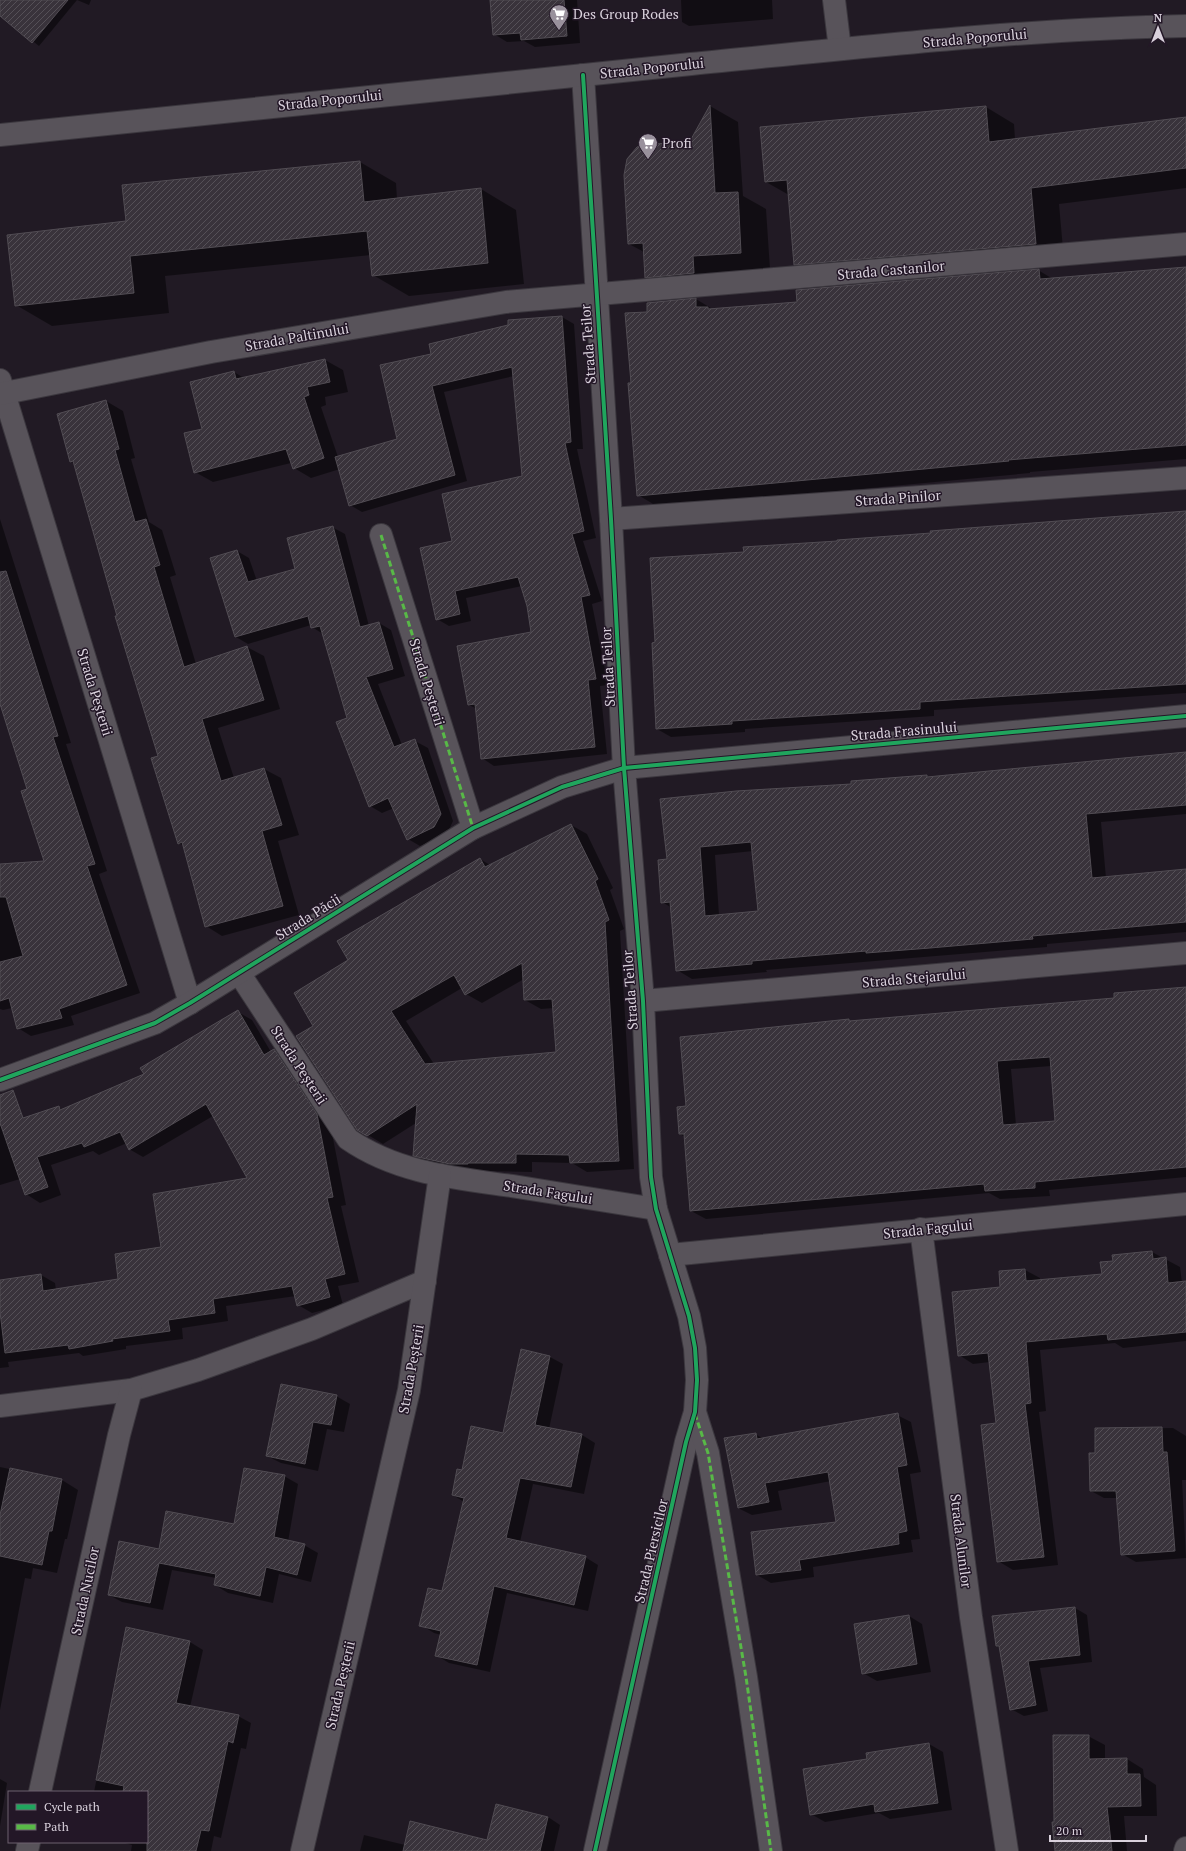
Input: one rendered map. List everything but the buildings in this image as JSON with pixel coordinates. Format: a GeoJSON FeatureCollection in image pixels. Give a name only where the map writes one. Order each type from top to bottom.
{"type":"FeatureCollection","features":[{"type":"Feature","properties":{"kind":"street"},"geometry":{"type":"LineString","coordinates":[[834,0],[840,49]]}},
{"type":"Feature","properties":{"kind":"street","name":"Strada Poporului"},"geometry":{"type":"LineString","coordinates":[[0,135],[470,85],[840,49],[1122,27],[1186,26]]}},
{"type":"Feature","properties":{"kind":"street","name":"Strada Teilor"},"geometry":{"type":"LineString","coordinates":[[583,75],[611,519],[624,768],[643,1001],[651,1176],[656,1209],[670,1255]]}},
{"type":"Feature","properties":{"kind":"street","name":"Strada Castanilor"},"geometry":{"type":"LineString","coordinates":[[596,294],[1186,244]]}},
{"type":"Feature","properties":{"kind":"street","name":"Strada Paltinului"},"geometry":{"type":"LineString","coordinates":[[1,389],[506,302],[596,294]]}},
{"type":"Feature","properties":{"kind":"street","name":"Strada Peșterii"},"geometry":{"type":"LineString","coordinates":[[1,389],[190,1004]]}},
{"type":"Feature","properties":{"kind":"street","name":"Strada Pinilor"},"geometry":{"type":"LineString","coordinates":[[611,519],[1186,478]]}},
{"type":"Feature","properties":{"kind":"street","name":"Strada Peșterii"},"geometry":{"type":"LineString","coordinates":[[381,536],[473,828]]}},
{"type":"Feature","properties":{"kind":"street","name":"Strada Frasinului"},"geometry":{"type":"LineString","coordinates":[[624,768],[1186,716]]}},
{"type":"Feature","properties":{"kind":"street","name":"Strada Păcii"},"geometry":{"type":"LineString","coordinates":[[0,1080],[155,1023],[190,1004],[473,828],[562,787],[624,768]]}},
{"type":"Feature","properties":{"kind":"street","name":"Strada Stejarului"},"geometry":{"type":"LineString","coordinates":[[643,1001],[1186,953]]}},
{"type":"Feature","properties":{"kind":"street","name":"Strada Peșterii"},"geometry":{"type":"LineString","coordinates":[[239,973],[348,1139],[366,1151],[386,1161],[440,1176],[409,1390],[302,1851]]}},
{"type":"Feature","properties":{"kind":"street","name":"Strada Fagului"},"geometry":{"type":"LineString","coordinates":[[440,1176],[656,1209]]}},
{"type":"Feature","properties":{"kind":"street","name":"Strada Fagului"},"geometry":{"type":"LineString","coordinates":[[670,1255],[1186,1204]]}},
{"type":"Feature","properties":{"kind":"street","name":"Strada Alunilor"},"geometry":{"type":"LineString","coordinates":[[921,1229],[971,1617],[1007,1851]]}},
{"type":"Feature","properties":{"kind":"street","name":"Strada Piersicilor"},"geometry":{"type":"LineString","coordinates":[[595,1851],[684,1450],[695,1412],[697,1380],[695,1348],[689,1316],[670,1255]]}},
{"type":"Feature","properties":{"kind":"street"},"geometry":{"type":"LineString","coordinates":[[0,1406],[131,1390],[198,1370],[312,1329],[425,1281]]}},
{"type":"Feature","properties":{"kind":"street","name":"Strada Nucilor"},"geometry":{"type":"LineString","coordinates":[[40,1791],[119,1435],[131,1390]]}},
{"type":"Feature","properties":{"kind":"street","name":"Strada Piersicilor"},"geometry":{"type":"LineString","coordinates":[[695,1412],[710,1461],[746,1677],[771,1851]]}},
{"type":"Feature","properties":{"kind":"marked path"},"geometry":{"type":"LineString","coordinates":[[381,535],[473,828]]}},
{"type":"Feature","properties":{"kind":"marked path"},"geometry":{"type":"LineString","coordinates":[[695,1414],[708,1453],[746,1677],[771,1851]]}},
{"type":"Feature","properties":{"kind":"cycle path"},"geometry":{"type":"LineString","coordinates":[[583,75],[611,519],[624,768],[643,1001],[651,1177],[656,1209],[689,1316],[695,1348],[697,1380],[695,1412],[686,1442],[595,1851]]}},
{"type":"Feature","properties":{"kind":"cycle path"},"geometry":{"type":"LineString","coordinates":[[0,1080],[155,1023],[190,1003],[473,828],[562,787],[624,768],[1186,716]]}},
{"type":"Feature","properties":{"kind":"place","name":"Des Group Rodes"},"geometry":{"type":"Point","coordinates":[559,31]}},
{"type":"Feature","properties":{"kind":"place","name":"Profi"},"geometry":{"type":"Point","coordinates":[648,160]}}]}
